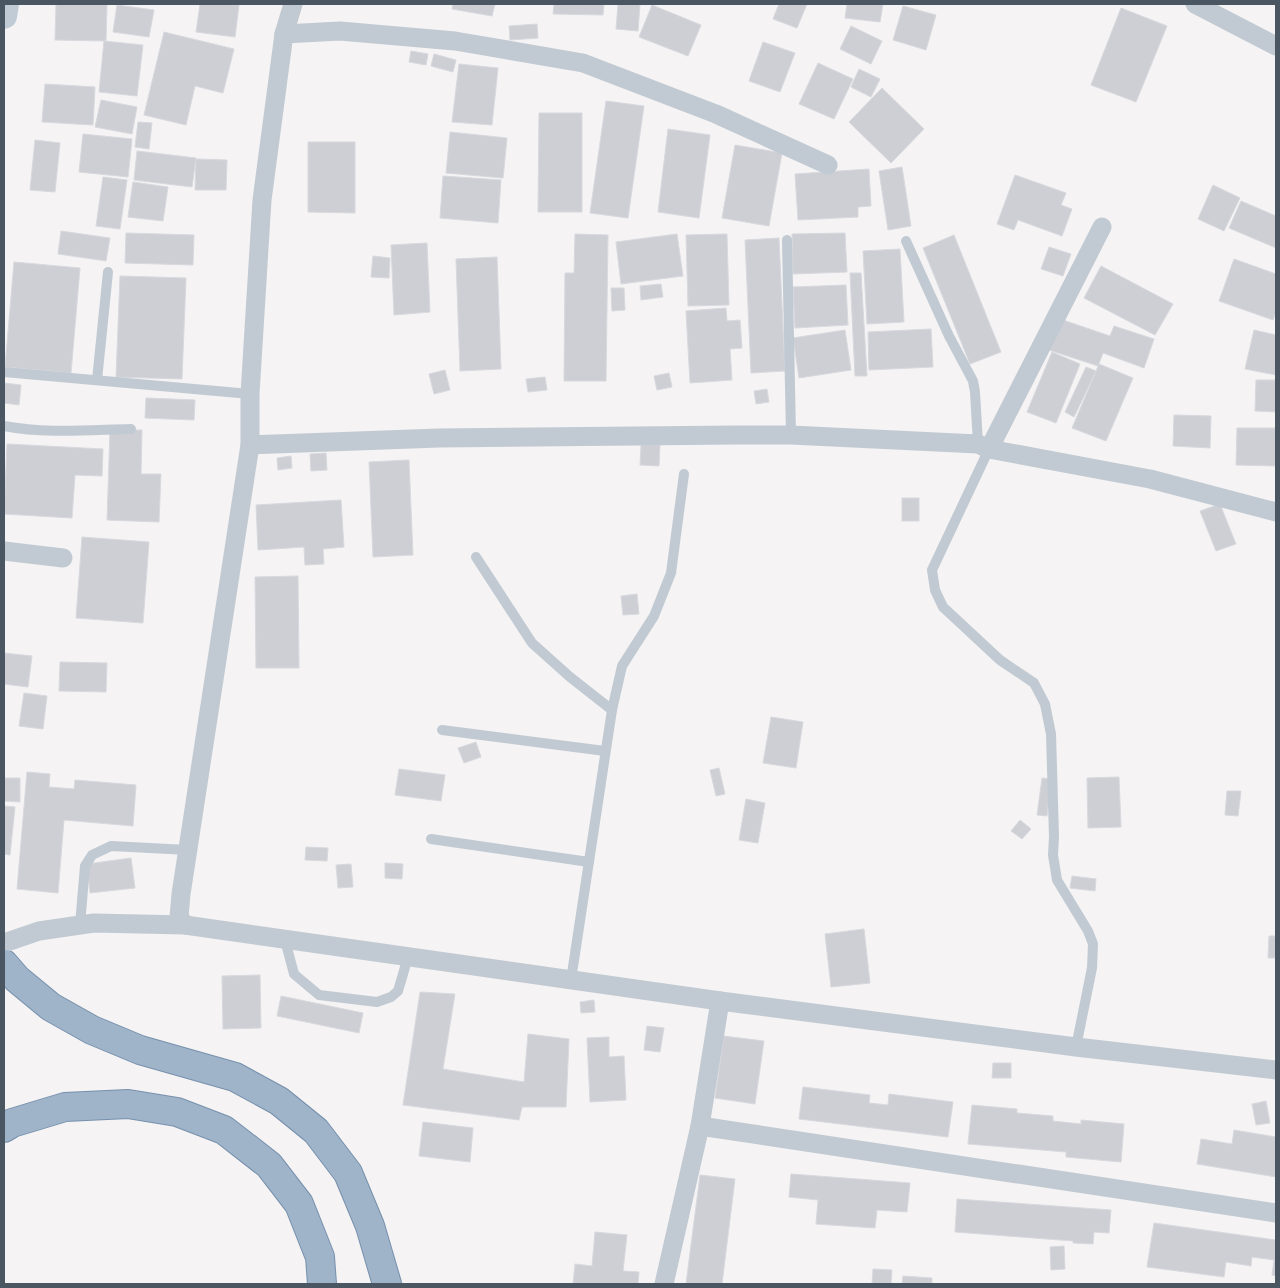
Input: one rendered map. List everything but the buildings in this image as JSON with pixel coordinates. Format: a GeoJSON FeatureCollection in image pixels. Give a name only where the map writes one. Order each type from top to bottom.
{"type":"FeatureCollection","features":[{"type":"Feature","properties":{"kind":"highway"},"geometry":{"type":"LineString","coordinates":[[4,964],[17,979],[51,1007],[92,1030],[140,1050],[235,1077],[279,1101],[316,1131],[348,1173],[370,1226],[387,1284]]}},
{"type":"Feature","properties":{"kind":"highway"},"geometry":{"type":"LineString","coordinates":[[4,1128],[12,1123],[65,1107],[128,1104],[177,1112],[224,1130],[269,1165],[299,1204],[320,1257],[322,1284]]}},
{"type":"Feature","properties":{"kind":"main road"},"geometry":{"type":"LineString","coordinates":[[4,16],[6,4]]}},
{"type":"Feature","properties":{"kind":"street"},"geometry":{"type":"LineString","coordinates":[[185,926],[179,917],[179,911],[250,445],[250,394],[262,200],[284,34],[293,4]]}},
{"type":"Feature","properties":{"kind":"street"},"geometry":{"type":"LineString","coordinates":[[1195,4],[1276,46]]}},
{"type":"Feature","properties":{"kind":"street"},"geometry":{"type":"LineString","coordinates":[[284,34],[340,31],[456,41],[583,64],[716,114],[828,165]]}},
{"type":"Feature","properties":{"kind":"street"},"geometry":{"type":"LineString","coordinates":[[983,447],[1102,227]]}},
{"type":"Feature","properties":{"kind":"street"},"geometry":{"type":"LineString","coordinates":[[250,445],[439,438],[791,435],[983,447],[1150,479],[1276,512]]}},
{"type":"Feature","properties":{"kind":"street"},"geometry":{"type":"LineString","coordinates":[[4,551],[64,558]]}},
{"type":"Feature","properties":{"kind":"street"},"geometry":{"type":"LineString","coordinates":[[4,943],[39,931],[94,923],[185,926],[720,1001],[1076,1047],[1276,1070]]}},
{"type":"Feature","properties":{"kind":"street"},"geometry":{"type":"LineString","coordinates":[[664,1284],[700,1126],[720,1001]]}},
{"type":"Feature","properties":{"kind":"street"},"geometry":{"type":"LineString","coordinates":[[700,1126],[1276,1213]]}},
{"type":"Feature","properties":{"kind":"lane"},"geometry":{"type":"LineString","coordinates":[[787,240],[791,435]]}},
{"type":"Feature","properties":{"kind":"lane"},"geometry":{"type":"LineString","coordinates":[[906,241],[973,381],[983,447],[932,570],[935,590],[943,607],[1000,660],[1034,682],[1045,704],[1052,734],[1053,855],[1057,880],[1088,931],[1093,944],[1092,968],[1076,1047]]}},
{"type":"Feature","properties":{"kind":"lane"},"geometry":{"type":"LineString","coordinates":[[97,380],[108,272]]}},
{"type":"Feature","properties":{"kind":"lane"},"geometry":{"type":"LineString","coordinates":[[4,372],[250,394]]}},
{"type":"Feature","properties":{"kind":"lane"},"geometry":{"type":"LineString","coordinates":[[4,426],[60,432],[131,429]]}},
{"type":"Feature","properties":{"kind":"lane"},"geometry":{"type":"LineString","coordinates":[[571,980],[612,710],[622,666],[654,616],[671,573],[684,474]]}},
{"type":"Feature","properties":{"kind":"lane"},"geometry":{"type":"LineString","coordinates":[[476,557],[532,643],[612,710]]}},
{"type":"Feature","properties":{"kind":"lane"},"geometry":{"type":"LineString","coordinates":[[442,730],[605,751]]}},
{"type":"Feature","properties":{"kind":"lane"},"geometry":{"type":"LineString","coordinates":[[431,839],[589,862]]}},
{"type":"Feature","properties":{"kind":"lane"},"geometry":{"type":"LineString","coordinates":[[80,925],[85,866],[92,855],[111,846],[188,850]]}},
{"type":"Feature","properties":{"kind":"lane"},"geometry":{"type":"LineString","coordinates":[[285,940],[294,974],[319,995],[377,1002],[391,998],[398,991],[408,957]]}}]}
